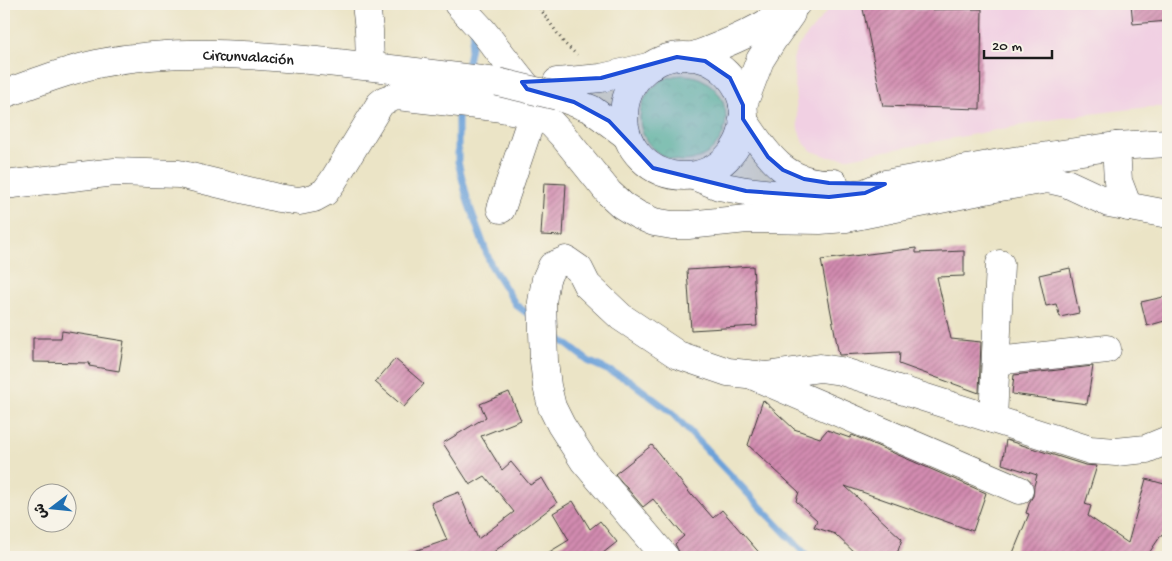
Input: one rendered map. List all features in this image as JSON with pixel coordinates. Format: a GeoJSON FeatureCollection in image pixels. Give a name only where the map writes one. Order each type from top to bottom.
{"type":"FeatureCollection","features":[{"type":"Feature","properties":{"kind":"main road"},"geometry":{"type":"LineString","coordinates":[[366,4],[377,67]]}},
{"type":"Feature","properties":{"kind":"main road"},"geometry":{"type":"LineString","coordinates":[[458,4],[482,30],[526,87],[533,102],[533,114],[501,209]]}},
{"type":"Feature","properties":{"kind":"main road"},"geometry":{"type":"LineString","coordinates":[[691,57],[757,30],[796,4]]}},
{"type":"Feature","properties":{"kind":"main road"},"geometry":{"type":"LineString","coordinates":[[694,176],[709,171],[723,162],[734,150],[741,135],[743,112],[760,60],[796,4]]}},
{"type":"Feature","properties":{"kind":"main road","name":"Circunvalación"},"geometry":{"type":"LineString","coordinates":[[4,94],[48,77],[101,63],[155,56],[191,54],[241,55],[377,67],[496,94]]}},
{"type":"Feature","properties":{"kind":"main road"},"geometry":{"type":"LineString","coordinates":[[885,184],[863,182],[829,183],[804,179],[783,170],[768,156],[743,112],[738,91],[730,78],[719,68],[706,61],[691,57],[677,57],[664,60],[652,66],[630,88],[625,103],[626,135],[641,159],[653,168],[673,175],[694,176],[719,186],[792,196],[829,197],[865,193],[885,184],[1000,163],[1116,146],[1168,143]]}},
{"type":"Feature","properties":{"kind":"main road"},"geometry":{"type":"LineString","coordinates":[[4,184],[115,172],[179,174],[278,198],[299,201],[314,198],[325,192],[380,104],[385,100],[397,96],[496,94],[557,89],[652,66]]}},
{"type":"Feature","properties":{"kind":"main road"},"geometry":{"type":"LineString","coordinates":[[557,89],[591,109],[626,135]]}},
{"type":"Feature","properties":{"kind":"main road"},"geometry":{"type":"LineString","coordinates":[[496,94],[552,124],[564,136],[609,194],[638,215],[654,222],[688,225],[747,219],[820,220],[846,218],[1048,179],[1066,183],[1109,203],[1168,214]]}},
{"type":"Feature","properties":{"kind":"main road"},"geometry":{"type":"LineString","coordinates":[[564,136],[591,109]]}},
{"type":"Feature","properties":{"kind":"main road"},"geometry":{"type":"LineString","coordinates":[[1116,146],[1118,181],[1128,206]]}},
{"type":"Feature","properties":{"kind":"main road"},"geometry":{"type":"LineString","coordinates":[[657,555],[584,461],[560,425],[552,407],[544,361],[542,302],[546,280],[552,266],[566,260],[579,269],[587,285],[621,318],[678,356],[728,372],[766,376],[820,368],[834,370],[1090,450],[1116,452],[1146,449],[1168,440]]}},
{"type":"Feature","properties":{"kind":"main road"},"geometry":{"type":"LineString","coordinates":[[993,419],[1000,264]]}},
{"type":"Feature","properties":{"kind":"main road"},"geometry":{"type":"LineString","coordinates":[[996,361],[1107,349]]}},
{"type":"Feature","properties":{"kind":"main road"},"geometry":{"type":"LineString","coordinates":[[748,374],[1019,490]]}},
{"type":"Feature","properties":{"kind":"path"},"geometry":{"type":"LineString","coordinates":[[537,4],[564,43],[601,78]]}},
{"type":"Feature","properties":{"kind":"highlighted area"},"geometry":{"type":"Polygon","coordinates":[[[677,57],[705,61],[730,78],[743,105],[743,119],[768,157],[783,170],[804,179],[829,183],[885,184],[865,193],[829,197],[746,191],[653,168],[609,121],[574,102],[527,89],[522,82],[601,78],[677,57]]]}},
{"type":"Feature","properties":{"kind":"shaded area"},"geometry":{"type":"Polygon","coordinates":[[[833,4],[1168,4],[1168,107],[1148,107],[1049,120],[849,158],[829,157],[812,151],[803,142],[798,129],[793,59],[798,46],[833,4]]]}},
{"type":"Feature","properties":{"kind":"green space"},"geometry":{"type":"Polygon","coordinates":[[[683,75],[700,78],[714,87],[723,101],[726,118],[723,135],[714,149],[700,158],[683,161],[666,158],[652,149],[643,135],[640,118],[643,101],[652,87],[666,78],[683,75]]]}},
{"type":"Feature","properties":{"kind":"building"},"geometry":{"type":"Polygon","coordinates":[[[862,4],[914,4],[914,10],[982,9],[980,109],[883,106],[862,4]]]}},
{"type":"Feature","properties":{"kind":"building"},"geometry":{"type":"Polygon","coordinates":[[[1131,4],[1168,4],[1168,21],[1133,24],[1131,4]]]}},
{"type":"Feature","properties":{"kind":"building"},"geometry":{"type":"Polygon","coordinates":[[[544,183],[566,184],[563,236],[541,235],[544,183]]]}},
{"type":"Feature","properties":{"kind":"building"},"geometry":{"type":"Polygon","coordinates":[[[916,248],[916,253],[964,251],[964,276],[937,277],[951,339],[981,342],[979,393],[899,364],[900,352],[839,355],[821,260],[916,248]]]}},
{"type":"Feature","properties":{"kind":"building"},"geometry":{"type":"Polygon","coordinates":[[[753,266],[757,326],[691,330],[687,270],[753,266]]]}},
{"type":"Feature","properties":{"kind":"building"},"geometry":{"type":"Polygon","coordinates":[[[1070,268],[1079,313],[1060,317],[1056,304],[1046,306],[1039,275],[1070,268]]]}},
{"type":"Feature","properties":{"kind":"building"},"geometry":{"type":"Polygon","coordinates":[[[1168,296],[1168,320],[1147,326],[1141,302],[1168,296]]]}},
{"type":"Feature","properties":{"kind":"building"},"geometry":{"type":"Polygon","coordinates":[[[62,331],[124,341],[119,371],[89,366],[90,363],[33,362],[33,338],[61,338],[62,331]]]}},
{"type":"Feature","properties":{"kind":"building"},"geometry":{"type":"Polygon","coordinates":[[[395,359],[424,384],[404,407],[375,382],[395,359]]]}},
{"type":"Feature","properties":{"kind":"building"},"geometry":{"type":"Polygon","coordinates":[[[1093,366],[1087,404],[1012,394],[1014,375],[1093,366]]]}},
{"type":"Feature","properties":{"kind":"building"},"geometry":{"type":"Polygon","coordinates":[[[509,392],[521,420],[481,436],[502,470],[511,462],[530,485],[542,478],[557,503],[487,557],[406,557],[406,554],[447,540],[431,503],[459,492],[478,539],[514,512],[485,476],[470,485],[443,443],[486,417],[480,404],[509,392]]]}},
{"type":"Feature","properties":{"kind":"building"},"geometry":{"type":"Polygon","coordinates":[[[763,400],[794,429],[820,438],[827,430],[850,438],[852,435],[986,493],[973,531],[845,486],[902,539],[898,551],[892,557],[859,557],[835,534],[814,527],[817,520],[796,501],[799,492],[748,445],[763,400]]]}},
{"type":"Feature","properties":{"kind":"building"},"geometry":{"type":"Polygon","coordinates":[[[1006,440],[1085,465],[1097,466],[1085,504],[1091,506],[1088,516],[1128,543],[1146,479],[1168,485],[1168,536],[1162,534],[1148,557],[1023,557],[1013,553],[1029,514],[1026,513],[1033,496],[1037,475],[1002,464],[1006,440]]]}},
{"type":"Feature","properties":{"kind":"building"},"geometry":{"type":"Polygon","coordinates":[[[652,445],[692,496],[713,518],[722,510],[763,557],[680,557],[675,544],[684,536],[653,499],[643,507],[615,474],[652,445]]]}},
{"type":"Feature","properties":{"kind":"building"},"geometry":{"type":"Polygon","coordinates":[[[573,501],[590,529],[600,521],[617,542],[598,557],[541,557],[569,540],[553,513],[573,501]]]}},
{"type":"Feature","properties":{"kind":"waterway"},"geometry":{"type":"LineString","coordinates":[[466,72],[474,31]]}},
{"type":"Feature","properties":{"kind":"waterway"},"geometry":{"type":"LineString","coordinates":[[458,109],[458,162],[468,202],[491,265],[516,305],[535,319]]}},
{"type":"Feature","properties":{"kind":"waterway"},"geometry":{"type":"LineString","coordinates":[[551,332],[588,361],[629,380],[672,413],[808,557]]}}]}
